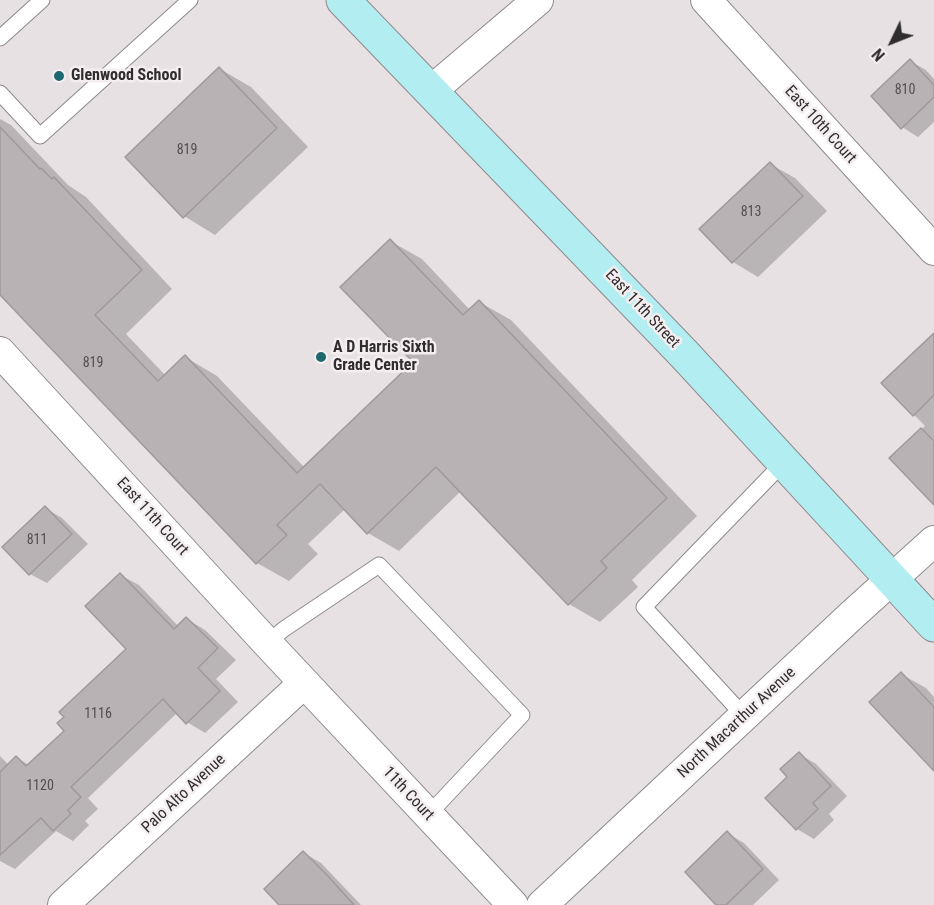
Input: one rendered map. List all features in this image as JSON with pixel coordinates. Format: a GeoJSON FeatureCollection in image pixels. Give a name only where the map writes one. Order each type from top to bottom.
{"type":"FeatureCollection","features":[{"type":"Feature","properties":{"kind":"main road","name":"East 11th Street"},"geometry":{"type":"LineString","coordinates":[[343,0],[608,273],[934,626]]}},
{"type":"Feature","properties":{"kind":"street"},"geometry":{"type":"LineString","coordinates":[[431,91],[538,0]]}},
{"type":"Feature","properties":{"kind":"street","name":"East 10th Court"},"geometry":{"type":"LineString","coordinates":[[706,0],[934,250]]}},
{"type":"Feature","properties":{"kind":"street","name":"East 11th Court"},"geometry":{"type":"LineString","coordinates":[[0,352],[304,683]]}},
{"type":"Feature","properties":{"kind":"street","name":"North Macarthur Avenue"},"geometry":{"type":"LineString","coordinates":[[542,905],[934,541]]}},
{"type":"Feature","properties":{"kind":"street","name":"11th Court"},"geometry":{"type":"LineString","coordinates":[[304,683],[513,905]]}},
{"type":"Feature","properties":{"kind":"street","name":"Palo Alto Avenue"},"geometry":{"type":"LineString","coordinates":[[63,905],[304,683]]}},
{"type":"Feature","properties":{"kind":"lane"},"geometry":{"type":"LineString","coordinates":[[0,38],[42,0]]}},
{"type":"Feature","properties":{"kind":"lane"},"geometry":{"type":"LineString","coordinates":[[0,93],[40,136],[190,0]]}},
{"type":"Feature","properties":{"kind":"lane"},"geometry":{"type":"LineString","coordinates":[[744,716],[644,607],[784,462]]}},
{"type":"Feature","properties":{"kind":"lane"},"geometry":{"type":"LineString","coordinates":[[267,643],[284,629],[380,565],[522,715],[428,815]]}},
{"type":"Feature","properties":{"kind":"building"},"geometry":{"type":"Polygon","coordinates":[[[910,59],[934,85],[934,97],[901,129],[871,96],[910,59]]]}},
{"type":"Feature","properties":{"kind":"building"},"geometry":{"type":"Polygon","coordinates":[[[219,67],[277,128],[183,218],[125,157],[219,67]]]}},
{"type":"Feature","properties":{"kind":"building"},"geometry":{"type":"Polygon","coordinates":[[[0,127],[40,169],[52,179],[54,177],[142,270],[95,315],[158,381],[185,355],[297,473],[413,362],[340,287],[390,239],[463,315],[479,300],[667,498],[601,561],[607,568],[568,605],[436,467],[367,534],[320,484],[277,525],[287,535],[256,564],[0,295],[0,127]]]}},
{"type":"Feature","properties":{"kind":"building"},"geometry":{"type":"Polygon","coordinates":[[[770,162],[803,196],[732,263],[699,229],[770,162]]]}},
{"type":"Feature","properties":{"kind":"building"},"geometry":{"type":"Polygon","coordinates":[[[934,333],[934,395],[913,416],[881,383],[934,333]]]}},
{"type":"Feature","properties":{"kind":"building"},"geometry":{"type":"Polygon","coordinates":[[[921,428],[934,441],[934,505],[889,458],[921,428]]]}},
{"type":"Feature","properties":{"kind":"building"},"geometry":{"type":"Polygon","coordinates":[[[45,506],[72,534],[29,575],[2,547],[45,506]]]}},
{"type":"Feature","properties":{"kind":"building"},"geometry":{"type":"Polygon","coordinates":[[[120,573],[174,629],[186,617],[218,648],[198,668],[220,691],[186,724],[163,699],[71,787],[81,797],[68,810],[71,814],[53,831],[41,818],[0,855],[0,772],[16,756],[26,766],[64,731],[57,723],[64,717],[59,712],[126,649],[85,606],[120,573]]]}},
{"type":"Feature","properties":{"kind":"building"},"geometry":{"type":"Polygon","coordinates":[[[901,672],[934,707],[934,771],[869,702],[901,672]]]}},
{"type":"Feature","properties":{"kind":"building"},"geometry":{"type":"Polygon","coordinates":[[[799,752],[831,786],[813,803],[818,809],[796,830],[765,798],[787,777],[780,769],[799,752]]]}},
{"type":"Feature","properties":{"kind":"building"},"geometry":{"type":"Polygon","coordinates":[[[727,831],[763,869],[726,905],[716,905],[685,872],[727,831]]]}},
{"type":"Feature","properties":{"kind":"building"},"geometry":{"type":"Polygon","coordinates":[[[303,851],[354,905],[279,905],[264,889],[303,851]]]}},
{"type":"Feature","properties":{"kind":"place","name":"Glenwood School"},"geometry":{"type":"Point","coordinates":[59,76]}},
{"type":"Feature","properties":{"kind":"place","name":"A D Harris Sixth Grade Center"},"geometry":{"type":"Point","coordinates":[321,357]}}]}
